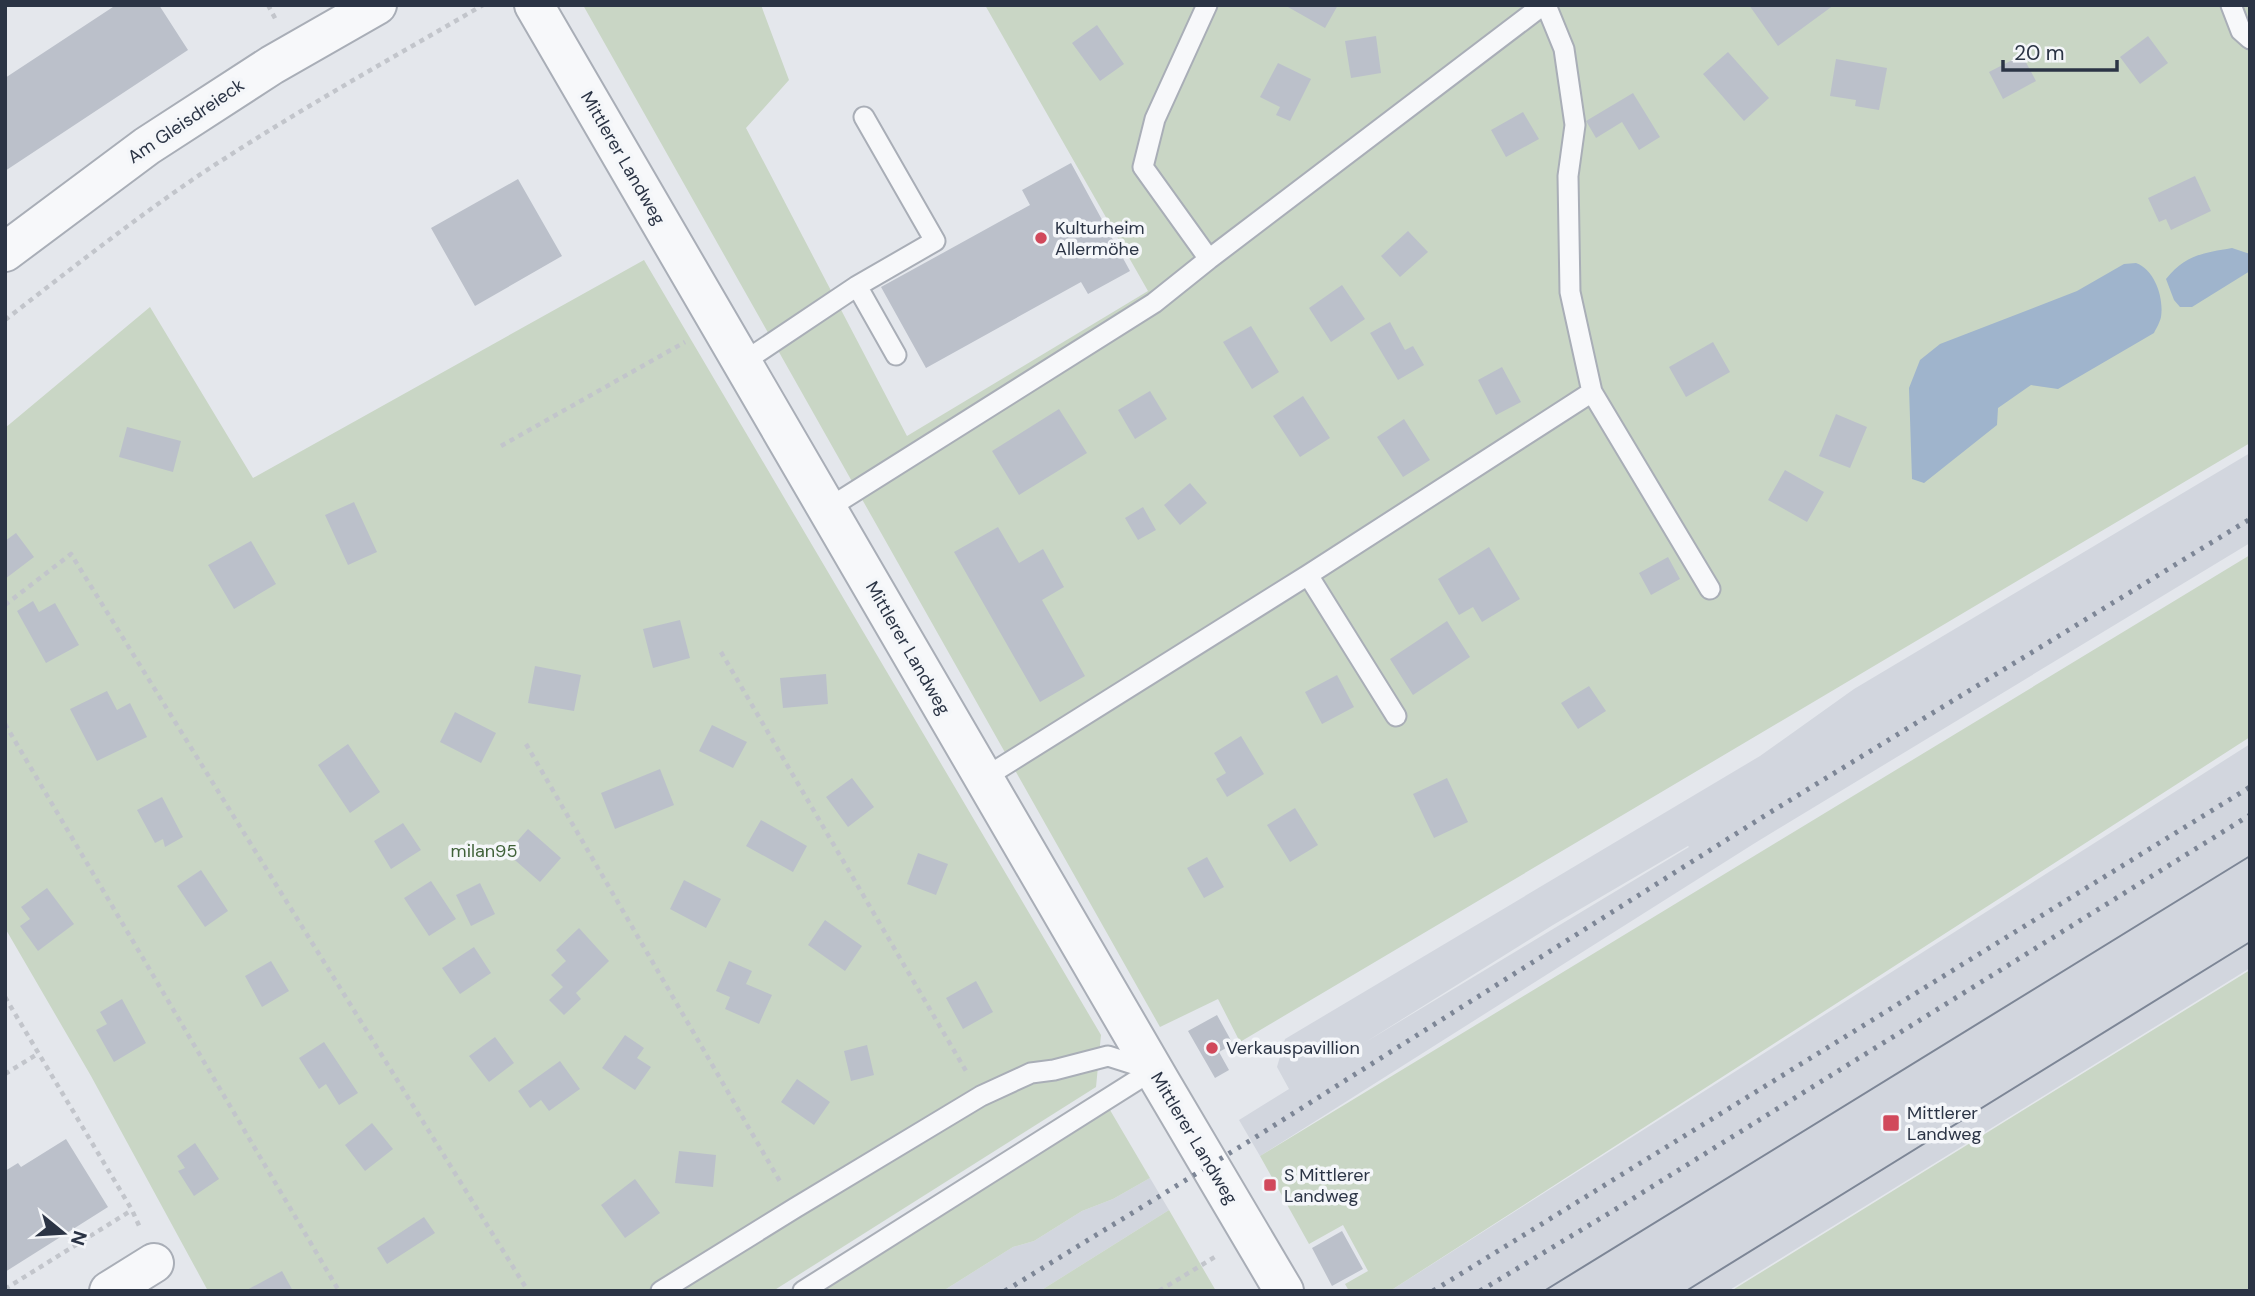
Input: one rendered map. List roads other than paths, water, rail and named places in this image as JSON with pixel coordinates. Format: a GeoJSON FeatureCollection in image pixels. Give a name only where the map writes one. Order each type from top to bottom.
{"type":"FeatureCollection","features":[{"type":"Feature","properties":{"kind":"street","name":"Am Gleisdreieck"},"geometry":{"type":"LineString","coordinates":[[5,252],[147,146],[272,65],[377,5]]}},
{"type":"Feature","properties":{"kind":"street","name":"Mittlerer Landweg"},"geometry":{"type":"LineString","coordinates":[[534,5],[1284,1291]]}},
{"type":"Feature","properties":{"kind":"street"},"geometry":{"type":"LineString","coordinates":[[108,1291],[154,1263]]}},
{"type":"Feature","properties":{"kind":"lane"},"geometry":{"type":"LineString","coordinates":[[1207,5],[1155,119],[1143,167],[1209,259]]}},
{"type":"Feature","properties":{"kind":"lane"},"geometry":{"type":"LineString","coordinates":[[827,509],[1154,303],[1545,5],[1564,49],[1575,125],[1568,176],[1570,292],[1592,393],[1710,590]]}},
{"type":"Feature","properties":{"kind":"lane"},"geometry":{"type":"LineString","coordinates":[[2231,5],[2241,31],[2250,39]]}},
{"type":"Feature","properties":{"kind":"lane"},"geometry":{"type":"LineString","coordinates":[[742,363],[857,286],[934,241],[864,117]]}},
{"type":"Feature","properties":{"kind":"lane"},"geometry":{"type":"LineString","coordinates":[[857,286],[896,355]]}},
{"type":"Feature","properties":{"kind":"lane"},"geometry":{"type":"LineString","coordinates":[[984,778],[1592,393]]}},
{"type":"Feature","properties":{"kind":"lane"},"geometry":{"type":"LineString","coordinates":[[1308,575],[1396,716]]}},
{"type":"Feature","properties":{"kind":"lane"},"geometry":{"type":"LineString","coordinates":[[661,1291],[981,1096],[1031,1073],[1108,1056],[1153,1070]]}},
{"type":"Feature","properties":{"kind":"lane"},"geometry":{"type":"LineString","coordinates":[[803,1291],[1153,1070]]}},
{"type":"Feature","properties":{"kind":"water"},"geometry":{"type":"Polygon","coordinates":[[[2232,248],[2250,254],[2250,271],[2192,307],[2180,307],[2174,300],[2166,279],[2173,271],[2188,260],[2203,254],[2232,248]]]}},
{"type":"Feature","properties":{"kind":"water"},"geometry":{"type":"Polygon","coordinates":[[[2136,263],[2153,278],[2159,293],[2162,310],[2154,333],[2058,389],[2031,385],[1998,408],[1997,425],[1924,483],[1912,479],[1909,388],[1920,360],[1940,344],[2077,291],[2124,264],[2136,263]]]}},
{"type":"Feature","properties":{"kind":"tram line"},"geometry":{"type":"LineString","coordinates":[[1544,1291],[2250,856]]}},
{"type":"Feature","properties":{"kind":"tram line"},"geometry":{"type":"LineString","coordinates":[[1686,1291],[2250,942]]}},
{"type":"Feature","properties":{"kind":"railway"},"geometry":{"type":"LineString","coordinates":[[1005,1291],[1251,1140],[1769,813],[2250,519]]}},
{"type":"Feature","properties":{"kind":"railway"},"geometry":{"type":"LineString","coordinates":[[1433,1291],[2250,787]]}},
{"type":"Feature","properties":{"kind":"railway"},"geometry":{"type":"LineString","coordinates":[[1480,1291],[2250,815]]}},
{"type":"Feature","properties":{"kind":"place","name":"Kulturheim Allermöhe"},"geometry":{"type":"Point","coordinates":[1041,238]}},
{"type":"Feature","properties":{"kind":"place","name":"Verkauspavillion"},"geometry":{"type":"Point","coordinates":[1212,1048]}},
{"type":"Feature","properties":{"kind":"place","name":"Mittlerer Landweg"},"geometry":{"type":"Point","coordinates":[1891,1123]}},
{"type":"Feature","properties":{"kind":"place","name":"S Mittlerer Landweg"},"geometry":{"type":"Point","coordinates":[1270,1185]}},
{"type":"Feature","properties":{"kind":"park label","name":"milan95"},"geometry":{"type":"Point","coordinates":[484,851]}}]}
